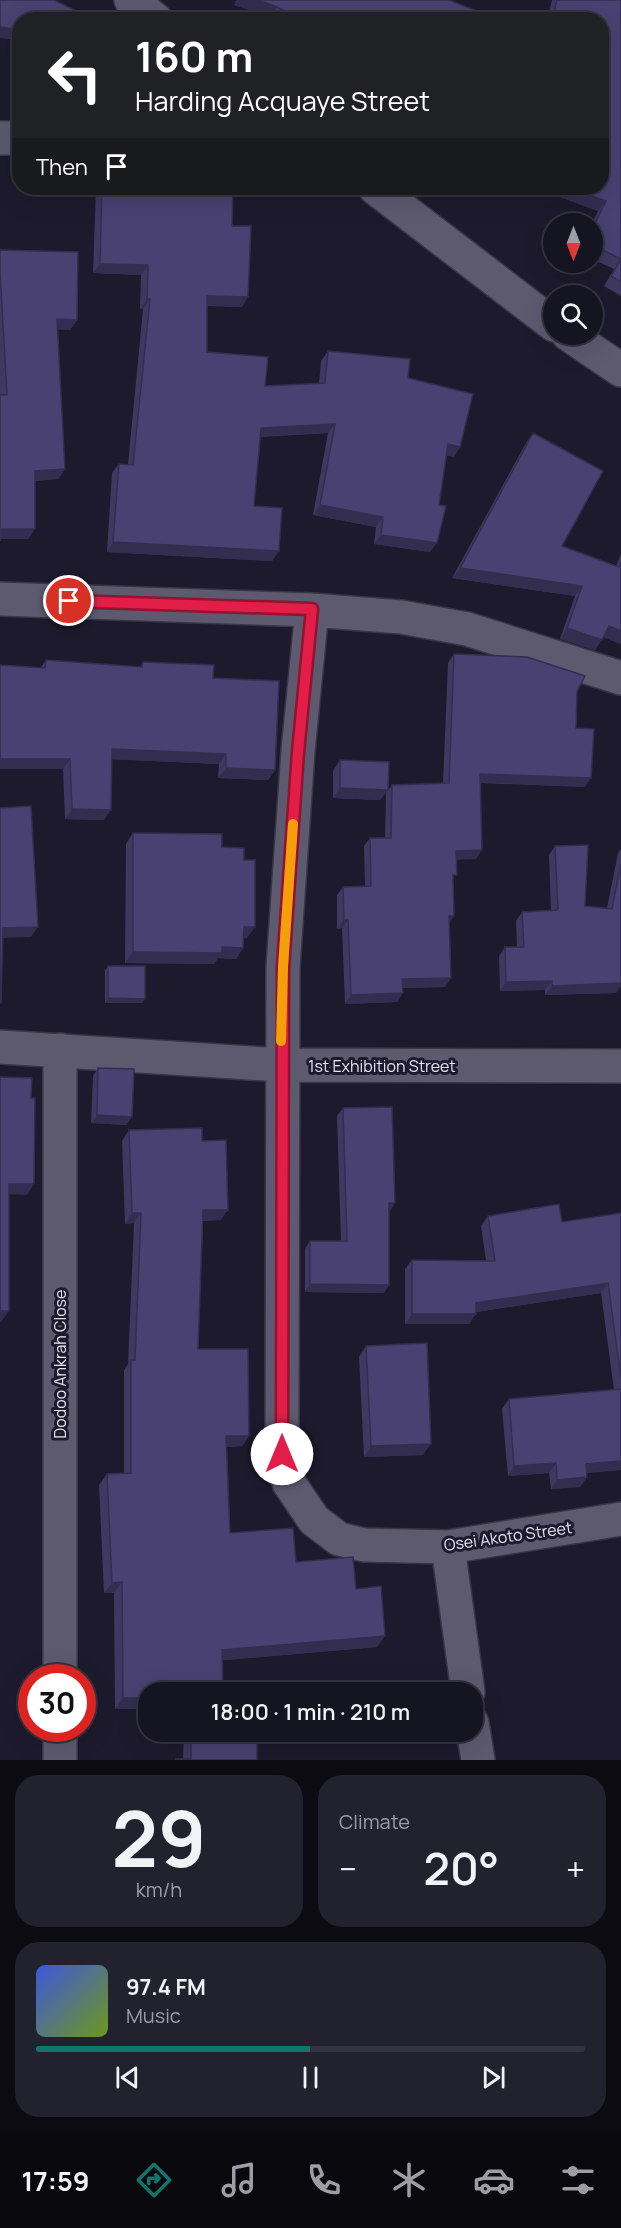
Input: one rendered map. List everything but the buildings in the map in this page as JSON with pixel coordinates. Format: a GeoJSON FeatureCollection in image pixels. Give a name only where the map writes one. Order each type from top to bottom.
{"type":"FeatureCollection","features":[{"type":"Feature","properties":{"kind":"street"},"geometry":{"type":"LineString","coordinates":[[131,0],[146,12]]}},
{"type":"Feature","properties":{"kind":"street"},"geometry":{"type":"LineString","coordinates":[[384,195],[543,317]]}},
{"type":"Feature","properties":{"kind":"street"},"geometry":{"type":"LineString","coordinates":[[584,345],[621,370]]}},
{"type":"Feature","properties":{"kind":"street"},"geometry":{"type":"LineString","coordinates":[[0,599],[312,609],[400,617],[467,628],[621,678]]}},
{"type":"Feature","properties":{"kind":"street","name":"Osei Akoto Street"},"geometry":{"type":"LineString","coordinates":[[312,609],[298,752],[284,955],[281,1065],[282,1454],[289,1483],[314,1520],[339,1539],[364,1545],[448,1548],[621,1519]]}},
{"type":"Feature","properties":{"kind":"street","name":"1st Exhibition Street"},"geometry":{"type":"LineString","coordinates":[[0,1047],[281,1065],[621,1066]]}},
{"type":"Feature","properties":{"kind":"street","name":"Dodoo Ankrah Close"},"geometry":{"type":"LineString","coordinates":[[60,1050],[60,1664]]}},
{"type":"Feature","properties":{"kind":"street"},"geometry":{"type":"LineString","coordinates":[[448,1548],[467,1682]]}},
{"type":"Feature","properties":{"kind":"street"},"geometry":{"type":"LineString","coordinates":[[60,1742],[60,1760]]}},
{"type":"Feature","properties":{"kind":"street"},"geometry":{"type":"LineString","coordinates":[[475,1742],[478,1760]]}},
{"type":"Feature","properties":{"kind":"slow traffic"},"geometry":{"type":"LineString","coordinates":[[281,1041],[283,967],[293,824]]}},
{"type":"Feature","properties":{"kind":"route"},"geometry":{"type":"LineString","coordinates":[[69,601],[312,609],[298,752],[283,967],[282,1454]]}}]}
